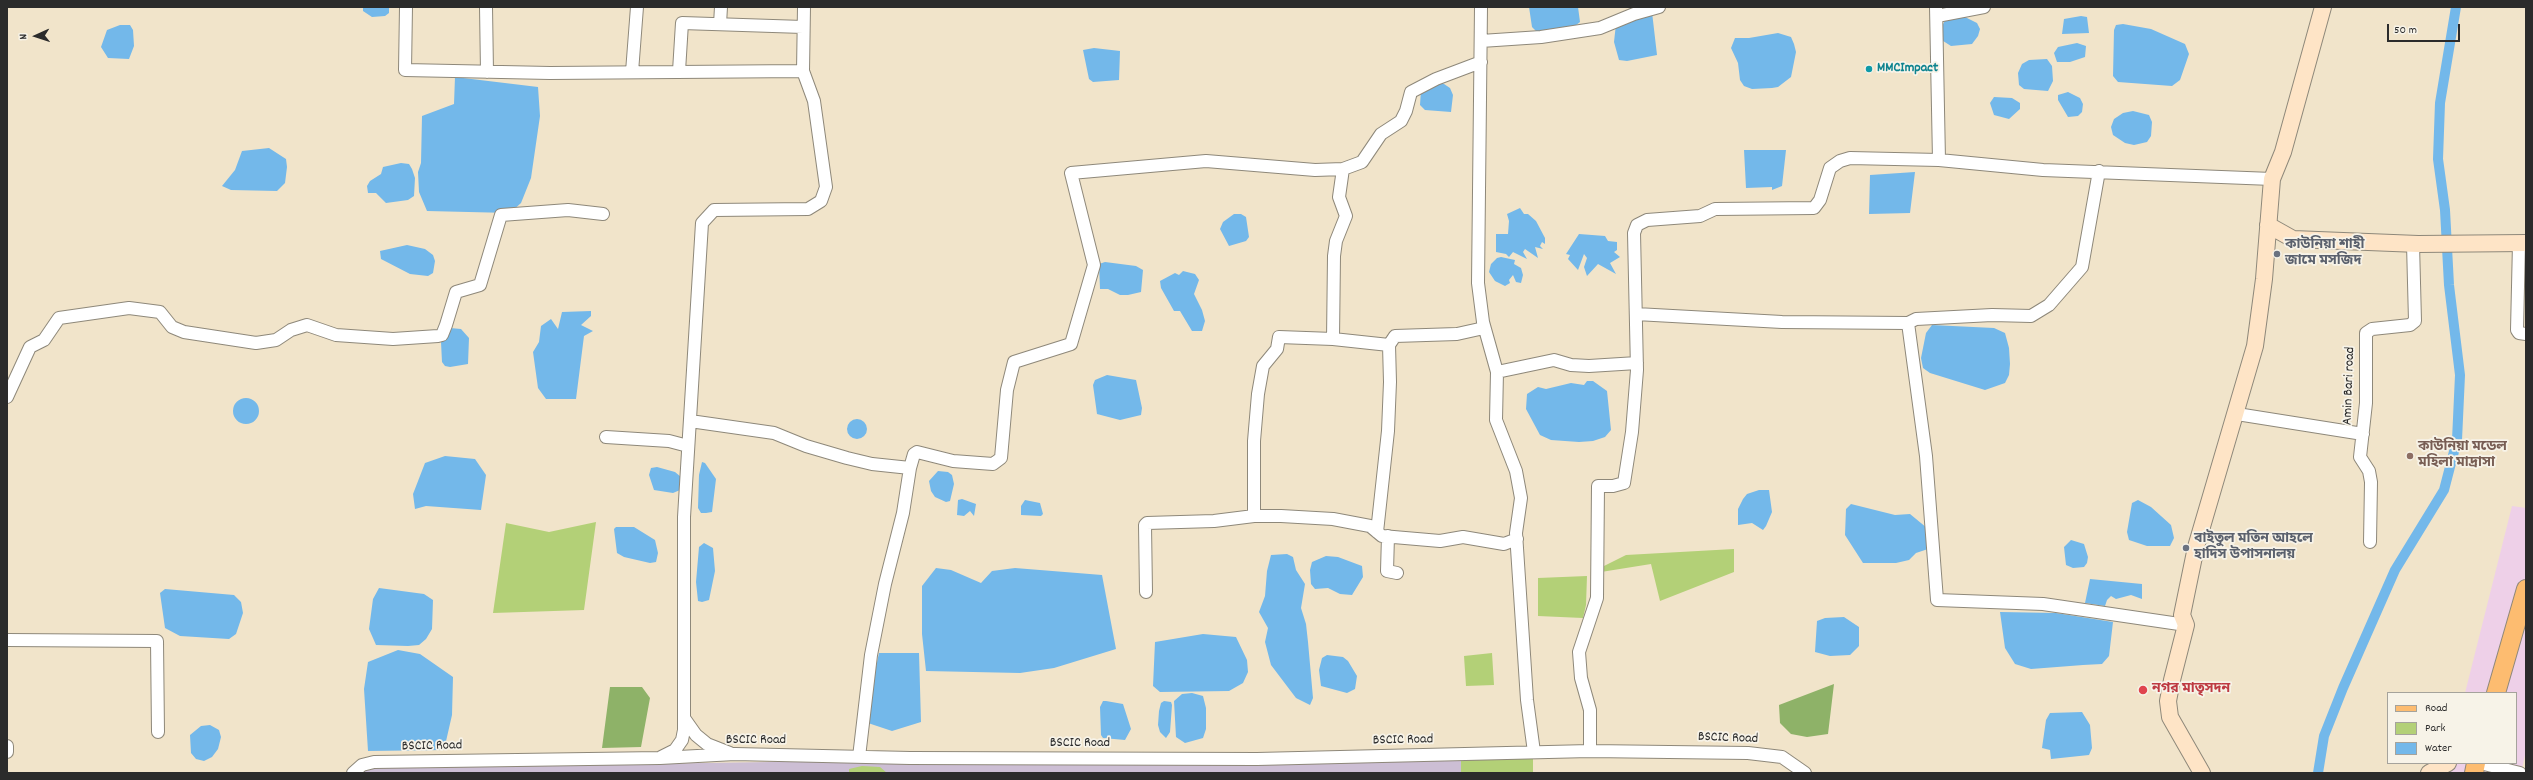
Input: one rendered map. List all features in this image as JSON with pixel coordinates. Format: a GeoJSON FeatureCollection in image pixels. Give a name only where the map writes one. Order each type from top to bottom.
{"type":"FeatureCollection","features":[{"type":"Feature","properties":{"kind":"main road"},"geometry":{"type":"LineString","coordinates":[[2496,692],[2526,589]]}},
{"type":"Feature","properties":{"kind":"street"},"geometry":{"type":"LineString","coordinates":[[406,7],[405,70],[487,72],[803,71]]}},
{"type":"Feature","properties":{"kind":"street"},"geometry":{"type":"LineString","coordinates":[[486,7],[487,72]]}},
{"type":"Feature","properties":{"kind":"street"},"geometry":{"type":"LineString","coordinates":[[632,72],[637,7]]}},
{"type":"Feature","properties":{"kind":"street"},"geometry":{"type":"LineString","coordinates":[[720,24],[721,7]]}},
{"type":"Feature","properties":{"kind":"street"},"geometry":{"type":"LineString","coordinates":[[660,758],[675,750],[682,740],[684,717],[684,517],[702,223],[714,210],[808,209],[821,202],[826,187],[814,101],[803,71],[804,7]]}},
{"type":"Feature","properties":{"kind":"street"},"geometry":{"type":"LineString","coordinates":[[1480,7],[1481,62],[1478,283],[1484,328],[1497,372],[1496,420],[1516,471],[1521,498],[1516,539],[1527,700],[1534,752]]}},
{"type":"Feature","properties":{"kind":"street"},"geometry":{"type":"LineString","coordinates":[[1481,41],[1541,37],[1600,28],[1634,14],[1659,7]]}},
{"type":"Feature","properties":{"kind":"street"},"geometry":{"type":"LineString","coordinates":[[1939,160],[1937,11],[1984,7]]}},
{"type":"Feature","properties":{"kind":"street"},"geometry":{"type":"LineString","coordinates":[[2202,773],[2170,717],[2168,701],[2186,626],[2182,615],[2196,547],[2237,414],[2255,346],[2264,279],[2272,179],[2283,152],[2323,7]]}},
{"type":"Feature","properties":{"kind":"street"},"geometry":{"type":"LineString","coordinates":[[679,71],[682,23],[803,27]]}},
{"type":"Feature","properties":{"kind":"street"},"geometry":{"type":"LineString","coordinates":[[859,757],[871,655],[903,513],[910,468],[917,452],[953,461],[994,464],[1001,458],[1007,390],[1014,362],[1071,344],[1094,265],[1071,173],[1206,161],[1315,170],[1343,169],[1362,162],[1381,134],[1401,121],[1406,111],[1411,92],[1436,78],[1481,62]]}},
{"type":"Feature","properties":{"kind":"street"},"geometry":{"type":"LineString","coordinates":[[1590,752],[1590,710],[1581,678],[1579,652],[1597,598],[1598,486],[1613,486],[1624,483],[1635,408],[1637,363],[1634,233],[1637,226],[1647,220],[1700,216],[1715,209],[1814,208],[1820,200],[1830,168],[1840,160],[1850,158],[1939,160],[2043,170],[2272,179]]}},
{"type":"Feature","properties":{"kind":"street"},"geometry":{"type":"LineString","coordinates":[[1333,339],[1334,256],[1336,241],[1346,216],[1339,197],[1343,169]]}},
{"type":"Feature","properties":{"kind":"street"},"geometry":{"type":"LineString","coordinates":[[1636,314],[1782,322],[1908,323],[1916,320],[1992,315],[2031,316],[2049,306],[2082,268],[2099,171]]}},
{"type":"Feature","properties":{"kind":"street"},"geometry":{"type":"LineString","coordinates":[[7,397],[30,347],[44,340],[59,318],[129,308],[160,312],[172,327],[184,332],[256,343],[276,340],[291,330],[307,325],[336,335],[393,338],[442,335],[456,292],[480,285],[501,215],[568,210],[602,214]]}},
{"type":"Feature","properties":{"kind":"street"},"geometry":{"type":"LineString","coordinates":[[2268,225],[2293,239],[2416,244],[2478,242],[2522,243],[2517,330],[2519,333],[2526,334]]}},
{"type":"Feature","properties":{"kind":"street","name":"Amin Bari road"},"geometry":{"type":"LineString","coordinates":[[2370,542],[2371,482],[2368,472],[2360,457],[2366,403],[2366,334],[2372,329],[2410,325],[2415,322],[2416,244]]}},
{"type":"Feature","properties":{"kind":"street"},"geometry":{"type":"LineString","coordinates":[[1908,323],[1926,456],[1937,600],[2043,604],[2186,626]]}},
{"type":"Feature","properties":{"kind":"street"},"geometry":{"type":"LineString","coordinates":[[1377,532],[1388,431],[1390,382],[1389,345],[1395,336],[1457,334],[1484,328]]}},
{"type":"Feature","properties":{"kind":"street"},"geometry":{"type":"LineString","coordinates":[[1254,516],[1254,441],[1258,394],[1263,366],[1277,349],[1279,337],[1333,339],[1389,345]]}},
{"type":"Feature","properties":{"kind":"street"},"geometry":{"type":"LineString","coordinates":[[1497,372],[1554,360],[1571,365],[1590,366],[1637,363]]}},
{"type":"Feature","properties":{"kind":"street"},"geometry":{"type":"LineString","coordinates":[[2237,414],[2363,434]]}},
{"type":"Feature","properties":{"kind":"street"},"geometry":{"type":"LineString","coordinates":[[690,421],[774,433],[806,446],[847,458],[872,464],[910,468]]}},
{"type":"Feature","properties":{"kind":"street"},"geometry":{"type":"LineString","coordinates":[[606,437],[669,441],[688,446]]}},
{"type":"Feature","properties":{"kind":"street"},"geometry":{"type":"LineString","coordinates":[[1146,592],[1145,525],[1147,523],[1214,521],[1254,516],[1333,519],[1370,526],[1382,536],[1440,541],[1463,537],[1504,544],[1516,539]]}},
{"type":"Feature","properties":{"kind":"street"},"geometry":{"type":"LineString","coordinates":[[1388,536],[1386,571],[1398,573]]}},
{"type":"Feature","properties":{"kind":"street"},"geometry":{"type":"LineString","coordinates":[[7,640],[157,641],[158,732]]}},
{"type":"Feature","properties":{"kind":"street"},"geometry":{"type":"LineString","coordinates":[[684,717],[696,735],[707,744],[735,754]]}},
{"type":"Feature","properties":{"kind":"street"},"geometry":{"type":"LineString","coordinates":[[7,746],[7,752]]}},
{"type":"Feature","properties":{"kind":"street","name":"BSCIC Road"},"geometry":{"type":"LineString","coordinates":[[353,773],[362,765],[374,762],[660,758],[735,754],[859,757],[1257,759],[1590,752],[1748,753],[1782,757],[1805,773]]}},
{"type":"Feature","properties":{"kind":"street"},"geometry":{"type":"LineString","coordinates":[[2429,773],[2446,764]]}},
{"type":"Feature","properties":{"kind":"street"},"geometry":{"type":"LineString","coordinates":[[2484,764],[2520,773]]}},
{"type":"Feature","properties":{"kind":"shaded area"},"geometry":{"type":"Polygon","coordinates":[[[2512,506],[2526,508],[2526,751],[2521,773],[2445,773],[2448,764],[2517,764],[2517,692],[2465,692],[2512,506]]]}},
{"type":"Feature","properties":{"kind":"shaded area"},"geometry":{"type":"Polygon","coordinates":[[[1461,759],[1461,773],[359,773],[365,768],[839,761],[1461,759]]]}},
{"type":"Feature","properties":{"kind":"green space"},"geometry":{"type":"Polygon","coordinates":[[[596,522],[584,610],[493,613],[506,523],[549,532],[596,522]]]}},
{"type":"Feature","properties":{"kind":"green space"},"geometry":{"type":"Polygon","coordinates":[[[1734,549],[1734,572],[1660,601],[1651,564],[1601,572],[1602,567],[1626,555],[1734,549]]]}},
{"type":"Feature","properties":{"kind":"green space"},"geometry":{"type":"Polygon","coordinates":[[[1587,576],[1586,605],[1583,618],[1538,616],[1538,578],[1587,576]]]}},
{"type":"Feature","properties":{"kind":"green space"},"geometry":{"type":"Polygon","coordinates":[[[1492,653],[1494,685],[1466,686],[1464,656],[1492,653]]]}},
{"type":"Feature","properties":{"kind":"green space"},"geometry":{"type":"Polygon","coordinates":[[[1834,684],[1828,734],[1807,737],[1791,734],[1780,723],[1779,705],[1834,684]]]}},
{"type":"Feature","properties":{"kind":"green space"},"geometry":{"type":"Polygon","coordinates":[[[610,687],[642,687],[650,698],[641,747],[602,748],[610,687]]]}},
{"type":"Feature","properties":{"kind":"green space"},"geometry":{"type":"Polygon","coordinates":[[[1461,759],[1533,759],[1533,773],[1461,773],[1461,759]]]}},
{"type":"Feature","properties":{"kind":"green space"},"geometry":{"type":"Polygon","coordinates":[[[862,766],[880,767],[887,773],[849,773],[849,769],[862,766]]]}},
{"type":"Feature","properties":{"kind":"water"},"geometry":{"type":"Polygon","coordinates":[[[363,7],[389,7],[389,13],[385,16],[372,17],[363,11],[363,7]]]}},
{"type":"Feature","properties":{"kind":"water"},"geometry":{"type":"Polygon","coordinates":[[[1529,7],[1578,7],[1580,22],[1575,26],[1537,32],[1532,27],[1529,7]]]}},
{"type":"Feature","properties":{"kind":"water"},"geometry":{"type":"Polygon","coordinates":[[[1652,12],[1657,55],[1627,61],[1619,60],[1614,42],[1616,24],[1652,12]]]}},
{"type":"Feature","properties":{"kind":"water"},"geometry":{"type":"Polygon","coordinates":[[[1963,16],[1977,23],[1980,29],[1978,36],[1972,44],[1951,46],[1940,39],[1940,31],[1945,20],[1963,16]]]}},
{"type":"Feature","properties":{"kind":"water"},"geometry":{"type":"Polygon","coordinates":[[[2081,16],[2087,17],[2089,33],[2062,34],[2064,19],[2081,16]]]}},
{"type":"Feature","properties":{"kind":"water"},"geometry":{"type":"Polygon","coordinates":[[[2123,24],[2151,29],[2185,44],[2189,54],[2180,80],[2172,86],[2118,82],[2113,76],[2114,30],[2116,25],[2123,24]]]}},
{"type":"Feature","properties":{"kind":"water"},"geometry":{"type":"Polygon","coordinates":[[[120,25],[130,25],[133,30],[134,46],[129,59],[108,58],[101,47],[107,30],[120,25]]]}},
{"type":"Feature","properties":{"kind":"water"},"geometry":{"type":"Polygon","coordinates":[[[1778,33],[1791,37],[1794,44],[1796,52],[1791,77],[1778,87],[1752,89],[1744,86],[1740,80],[1738,63],[1731,48],[1735,38],[1749,38],[1778,33]]]}},
{"type":"Feature","properties":{"kind":"water"},"geometry":{"type":"Polygon","coordinates":[[[2077,43],[2086,46],[2085,57],[2070,62],[2057,62],[2054,53],[2058,47],[2077,43]]]}},
{"type":"Feature","properties":{"kind":"water"},"geometry":{"type":"Polygon","coordinates":[[[1094,48],[1120,51],[1119,80],[1093,82],[1089,79],[1083,50],[1094,48]]]}},
{"type":"Feature","properties":{"kind":"water"},"geometry":{"type":"Polygon","coordinates":[[[2047,59],[2052,66],[2053,81],[2048,91],[2024,89],[2019,85],[2018,73],[2022,64],[2029,60],[2047,59]]]}},
{"type":"Feature","properties":{"kind":"water"},"geometry":{"type":"Polygon","coordinates":[[[455,77],[538,87],[540,116],[531,178],[521,203],[510,213],[427,211],[419,192],[418,172],[421,163],[422,116],[454,104],[455,77]]]}},
{"type":"Feature","properties":{"kind":"water"},"geometry":{"type":"Polygon","coordinates":[[[1441,82],[1450,88],[1453,95],[1451,112],[1425,110],[1420,105],[1421,90],[1441,82]]]}},
{"type":"Feature","properties":{"kind":"water"},"geometry":{"type":"Polygon","coordinates":[[[2068,92],[2080,98],[2083,104],[2082,112],[2078,116],[2068,117],[2058,100],[2058,95],[2068,92]]]}},
{"type":"Feature","properties":{"kind":"water"},"geometry":{"type":"Polygon","coordinates":[[[1994,97],[2012,98],[2020,103],[2020,109],[2009,119],[1994,115],[1990,103],[1994,97]]]}},
{"type":"Feature","properties":{"kind":"water"},"geometry":{"type":"Polygon","coordinates":[[[2133,111],[2149,115],[2152,122],[2151,136],[2147,142],[2134,145],[2125,143],[2113,135],[2111,127],[2114,119],[2123,113],[2133,111]]]}},
{"type":"Feature","properties":{"kind":"water"},"geometry":{"type":"Polygon","coordinates":[[[269,148],[286,159],[287,167],[285,183],[277,191],[231,190],[222,186],[235,170],[242,151],[269,148]]]}},
{"type":"Feature","properties":{"kind":"water"},"geometry":{"type":"Polygon","coordinates":[[[1744,150],[1786,150],[1782,186],[1772,190],[1772,187],[1746,188],[1744,150]]]}},
{"type":"Feature","properties":{"kind":"water"},"geometry":{"type":"Polygon","coordinates":[[[401,163],[409,164],[412,169],[415,178],[414,196],[408,200],[386,203],[376,193],[368,193],[367,186],[370,181],[381,174],[383,167],[401,163]]]}},
{"type":"Feature","properties":{"kind":"water"},"geometry":{"type":"Polygon","coordinates":[[[1915,172],[1910,213],[1869,214],[1870,175],[1915,172]]]}},
{"type":"Feature","properties":{"kind":"water"},"geometry":{"type":"Polygon","coordinates":[[[1520,208],[1524,214],[1528,214],[1536,221],[1545,238],[1545,244],[1542,242],[1540,246],[1543,249],[1535,247],[1538,258],[1525,249],[1523,252],[1527,259],[1513,252],[1509,257],[1506,254],[1496,252],[1496,234],[1508,234],[1509,221],[1507,214],[1520,208]]]}},
{"type":"Feature","properties":{"kind":"water"},"geometry":{"type":"Polygon","coordinates":[[[1234,214],[1241,214],[1246,217],[1249,237],[1246,241],[1229,246],[1220,229],[1223,222],[1234,214]]]}},
{"type":"Feature","properties":{"kind":"water"},"geometry":{"type":"Polygon","coordinates":[[[1579,234],[1605,236],[1608,241],[1617,242],[1617,250],[1614,252],[1620,257],[1610,263],[1616,274],[1598,264],[1587,276],[1584,267],[1587,258],[1584,254],[1578,270],[1568,259],[1570,255],[1566,254],[1579,234]]]}},
{"type":"Feature","properties":{"kind":"water"},"geometry":{"type":"Polygon","coordinates":[[[407,245],[425,249],[433,255],[435,261],[433,273],[428,276],[410,274],[381,259],[380,251],[407,245]]]}},
{"type":"Feature","properties":{"kind":"water"},"geometry":{"type":"Polygon","coordinates":[[[1501,257],[1515,260],[1514,264],[1521,268],[1523,275],[1521,283],[1516,282],[1513,275],[1509,280],[1510,283],[1505,286],[1495,281],[1489,272],[1491,264],[1497,258],[1501,257]]]}},
{"type":"Feature","properties":{"kind":"water"},"geometry":{"type":"Polygon","coordinates":[[[1105,262],[1136,266],[1143,270],[1141,292],[1120,295],[1108,289],[1100,289],[1099,264],[1105,262]]]}},
{"type":"Feature","properties":{"kind":"water"},"geometry":{"type":"Polygon","coordinates":[[[1183,271],[1195,274],[1199,280],[1194,294],[1202,310],[1205,321],[1202,331],[1192,331],[1180,311],[1174,311],[1161,288],[1160,281],[1175,273],[1179,275],[1183,271]]]}},
{"type":"Feature","properties":{"kind":"water"},"geometry":{"type":"Polygon","coordinates":[[[591,311],[591,316],[581,325],[593,331],[584,336],[576,399],[546,399],[538,388],[533,352],[539,342],[541,326],[551,319],[558,329],[562,312],[591,311]]]}},
{"type":"Feature","properties":{"kind":"water"},"geometry":{"type":"Polygon","coordinates":[[[1932,325],[1994,328],[2005,333],[2009,348],[2010,364],[2009,375],[2005,383],[1985,390],[1930,373],[1923,368],[1921,358],[1926,333],[1932,325]]]}},
{"type":"Feature","properties":{"kind":"water"},"geometry":{"type":"Polygon","coordinates":[[[450,328],[461,329],[469,338],[468,364],[450,367],[445,366],[442,362],[441,342],[450,328]]]}},
{"type":"Feature","properties":{"kind":"water"},"geometry":{"type":"Polygon","coordinates":[[[1107,375],[1136,380],[1142,408],[1141,415],[1120,420],[1097,414],[1093,385],[1095,380],[1107,375]]]}},
{"type":"Feature","properties":{"kind":"water"},"geometry":{"type":"Polygon","coordinates":[[[1587,381],[1593,381],[1607,391],[1611,430],[1605,437],[1593,441],[1579,442],[1551,440],[1540,435],[1526,409],[1527,394],[1538,387],[1546,389],[1571,383],[1584,385],[1587,381]]]}},
{"type":"Feature","properties":{"kind":"water"},"geometry":{"type":"Polygon","coordinates":[[[246,398],[255,402],[259,411],[255,420],[246,424],[237,420],[233,411],[237,402],[246,398]]]}},
{"type":"Feature","properties":{"kind":"water"},"geometry":{"type":"Polygon","coordinates":[[[857,419],[864,422],[867,429],[864,436],[857,439],[850,436],[847,429],[850,422],[857,419]]]}},
{"type":"Feature","properties":{"kind":"water"},"geometry":{"type":"Polygon","coordinates":[[[445,456],[475,459],[486,475],[481,510],[426,506],[415,509],[413,494],[425,463],[445,456]]]}},
{"type":"Feature","properties":{"kind":"water"},"geometry":{"type":"Polygon","coordinates":[[[702,462],[705,463],[716,479],[712,512],[706,513],[701,513],[698,508],[699,475],[702,462]]]}},
{"type":"Feature","properties":{"kind":"water"},"geometry":{"type":"Polygon","coordinates":[[[657,467],[675,472],[681,477],[680,490],[673,493],[654,490],[649,475],[651,468],[657,467]]]}},
{"type":"Feature","properties":{"kind":"water"},"geometry":{"type":"Polygon","coordinates":[[[938,471],[948,472],[952,475],[954,484],[950,501],[946,502],[935,497],[931,491],[929,481],[938,471]]]}},
{"type":"Feature","properties":{"kind":"water"},"geometry":{"type":"Polygon","coordinates":[[[1759,490],[1769,490],[1772,512],[1766,526],[1763,530],[1752,523],[1738,525],[1738,509],[1743,499],[1747,494],[1759,490]]]}},
{"type":"Feature","properties":{"kind":"water"},"geometry":{"type":"Polygon","coordinates":[[[962,499],[976,504],[974,516],[970,511],[964,516],[957,515],[958,500],[962,499]]]}},
{"type":"Feature","properties":{"kind":"water"},"geometry":{"type":"Polygon","coordinates":[[[1025,500],[1040,503],[1043,514],[1041,516],[1021,515],[1021,506],[1025,500]]]}},
{"type":"Feature","properties":{"kind":"water"},"geometry":{"type":"Polygon","coordinates":[[[2138,500],[2151,507],[2171,525],[2174,538],[2170,546],[2147,546],[2129,540],[2127,532],[2132,503],[2138,500]]]}},
{"type":"Feature","properties":{"kind":"water"},"geometry":{"type":"Polygon","coordinates":[[[1851,504],[1895,515],[1910,514],[1927,528],[1928,549],[1916,553],[1909,560],[1896,563],[1863,563],[1845,535],[1846,509],[1851,504]]]}},
{"type":"Feature","properties":{"kind":"water"},"geometry":{"type":"Polygon","coordinates":[[[616,527],[634,527],[655,540],[658,553],[656,562],[650,563],[624,557],[617,553],[614,529],[616,527]]]}},
{"type":"Feature","properties":{"kind":"water"},"geometry":{"type":"Polygon","coordinates":[[[2071,540],[2084,544],[2088,557],[2087,563],[2084,567],[2073,568],[2066,565],[2064,547],[2071,540]]]}},
{"type":"Feature","properties":{"kind":"water"},"geometry":{"type":"Polygon","coordinates":[[[704,543],[713,548],[715,571],[709,600],[702,602],[698,601],[696,582],[699,547],[704,543]]]}},
{"type":"Feature","properties":{"kind":"water"},"geometry":{"type":"Polygon","coordinates":[[[1287,554],[1293,557],[1296,570],[1305,584],[1301,608],[1306,624],[1308,642],[1313,698],[1310,705],[1296,698],[1271,665],[1265,642],[1268,628],[1259,612],[1265,596],[1267,571],[1271,555],[1287,554]]]}},
{"type":"Feature","properties":{"kind":"water"},"geometry":{"type":"Polygon","coordinates":[[[1326,556],[1338,557],[1362,566],[1363,577],[1352,595],[1340,594],[1328,588],[1315,589],[1311,584],[1310,570],[1312,562],[1326,556]]]}},
{"type":"Feature","properties":{"kind":"water"},"geometry":{"type":"Polygon","coordinates":[[[936,568],[951,570],[981,583],[992,571],[1015,568],[1102,575],[1116,649],[1054,668],[1020,673],[926,671],[922,634],[922,586],[936,568]]]}},
{"type":"Feature","properties":{"kind":"water"},"geometry":{"type":"Polygon","coordinates":[[[2090,579],[2142,584],[2142,599],[2131,595],[2116,599],[2111,596],[2107,600],[2105,606],[2085,603],[2090,579]]]}},
{"type":"Feature","properties":{"kind":"water"},"geometry":{"type":"Polygon","coordinates":[[[379,588],[424,594],[433,600],[432,629],[426,639],[419,645],[376,645],[369,629],[373,599],[379,588]]]}},
{"type":"Feature","properties":{"kind":"water"},"geometry":{"type":"Polygon","coordinates":[[[165,589],[234,595],[241,602],[243,613],[236,634],[229,639],[180,636],[165,628],[160,593],[165,589]]]}},
{"type":"Feature","properties":{"kind":"water"},"geometry":{"type":"Polygon","coordinates":[[[2000,612],[2056,613],[2113,622],[2109,656],[2102,664],[2031,669],[2015,664],[2005,648],[2000,612]]]}},
{"type":"Feature","properties":{"kind":"water"},"geometry":{"type":"Polygon","coordinates":[[[1844,617],[1859,627],[1859,646],[1850,655],[1830,656],[1815,652],[1817,621],[1825,618],[1844,617]]]}},
{"type":"Feature","properties":{"kind":"water"},"geometry":{"type":"Polygon","coordinates":[[[1203,634],[1236,637],[1247,660],[1248,672],[1243,683],[1229,691],[1160,692],[1153,686],[1155,642],[1203,634]]]}},
{"type":"Feature","properties":{"kind":"water"},"geometry":{"type":"Polygon","coordinates":[[[398,650],[420,654],[453,677],[452,715],[444,750],[368,751],[364,689],[368,662],[398,650]]]}},
{"type":"Feature","properties":{"kind":"water"},"geometry":{"type":"Polygon","coordinates":[[[879,653],[919,653],[921,722],[892,731],[868,723],[870,694],[879,653]]]}},
{"type":"Feature","properties":{"kind":"water"},"geometry":{"type":"Polygon","coordinates":[[[1327,655],[1343,657],[1348,661],[1357,676],[1355,689],[1347,693],[1321,686],[1319,670],[1322,658],[1327,655]]]}},
{"type":"Feature","properties":{"kind":"water"},"geometry":{"type":"Polygon","coordinates":[[[1192,693],[1203,696],[1206,708],[1206,729],[1203,738],[1185,743],[1176,737],[1174,701],[1182,694],[1192,693]]]}},
{"type":"Feature","properties":{"kind":"water"},"geometry":{"type":"Polygon","coordinates":[[[1103,701],[1123,704],[1131,729],[1125,740],[1103,738],[1101,735],[1100,707],[1103,701]]]}},
{"type":"Feature","properties":{"kind":"water"},"geometry":{"type":"Polygon","coordinates":[[[1164,701],[1171,702],[1172,705],[1170,732],[1166,738],[1160,732],[1158,725],[1161,703],[1164,701]]]}},
{"type":"Feature","properties":{"kind":"water"},"geometry":{"type":"Polygon","coordinates":[[[2082,712],[2090,725],[2092,748],[2089,755],[2051,759],[2050,750],[2042,748],[2046,720],[2050,713],[2082,712]]]}},
{"type":"Feature","properties":{"kind":"water"},"geometry":{"type":"Polygon","coordinates":[[[210,725],[219,730],[221,737],[218,749],[212,757],[204,761],[196,759],[191,753],[190,735],[201,726],[210,725]]]}},
{"type":"Feature","properties":{"kind":"waterway"},"geometry":{"type":"LineString","coordinates":[[2318,773],[2324,736],[2343,688],[2395,570],[2444,490],[2457,440],[2460,375],[2449,285],[2445,210],[2438,159],[2440,103],[2456,7]]}},
{"type":"Feature","properties":{"kind":"place","name":"MMCImpact"},"geometry":{"type":"Point","coordinates":[1869,69]}},
{"type":"Feature","properties":{"kind":"place","name":"কাউনিয়া শাহী জামে মসজিদ"},"geometry":{"type":"Point","coordinates":[2277,254]}},
{"type":"Feature","properties":{"kind":"place","name":"কাউনিয়া মডেল মহিলা মাদ্রাসা"},"geometry":{"type":"Point","coordinates":[2410,456]}},
{"type":"Feature","properties":{"kind":"place","name":"বাইতুল মতিন আহলে হাদিস উপাসনালয়"},"geometry":{"type":"Point","coordinates":[2186,548]}},
{"type":"Feature","properties":{"kind":"place","name":"নগর মাতৃসদন"},"geometry":{"type":"Point","coordinates":[2143,690]}}]}
